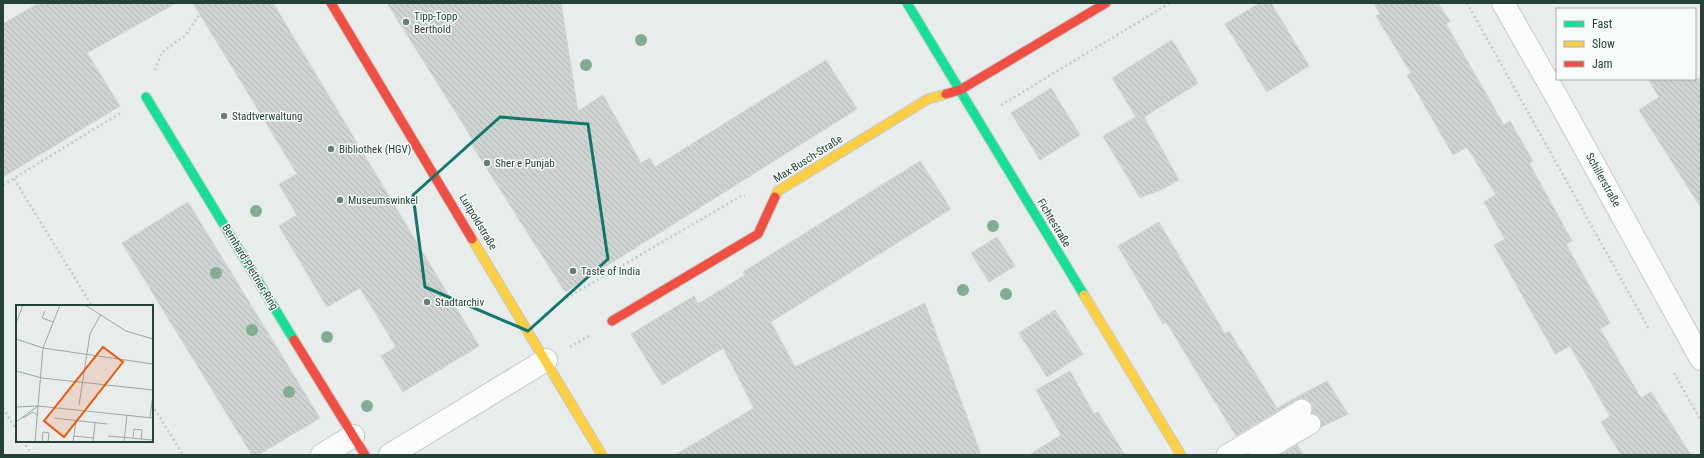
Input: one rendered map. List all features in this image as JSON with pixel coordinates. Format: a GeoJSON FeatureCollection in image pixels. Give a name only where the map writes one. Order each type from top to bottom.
{"type":"FeatureCollection","features":[{"type":"Feature","properties":{"kind":"street","name":"Luitpoldstraße"},"geometry":{"type":"LineString","coordinates":[[331,3],[602,455]]}},
{"type":"Feature","properties":{"kind":"street","name":"Fichtestraße"},"geometry":{"type":"LineString","coordinates":[[906,3],[1182,455]]}},
{"type":"Feature","properties":{"kind":"street","name":"Max-Busch-Straße"},"geometry":{"type":"LineString","coordinates":[[612,321],[758,234],[778,191],[928,99],[960,90],[1106,3]]}},
{"type":"Feature","properties":{"kind":"street","name":"Schillerstraße"},"geometry":{"type":"LineString","coordinates":[[1503,3],[1559,101],[1701,359]]}},
{"type":"Feature","properties":{"kind":"street","name":"Bernhard-Plettner-Ring"},"geometry":{"type":"LineString","coordinates":[[146,97],[365,455]]}},
{"type":"Feature","properties":{"kind":"street"},"geometry":{"type":"LineString","coordinates":[[390,455],[546,360]]}},
{"type":"Feature","properties":{"kind":"street"},"geometry":{"type":"LineString","coordinates":[[322,455],[354,436]]}},
{"type":"Feature","properties":{"kind":"lane"},"geometry":{"type":"LineString","coordinates":[[1226,455],[1306,417],[1258,455]]}},
{"type":"Feature","properties":{"kind":"path"},"geometry":{"type":"LineString","coordinates":[[1467,3],[1650,331]]}},
{"type":"Feature","properties":{"kind":"path"},"geometry":{"type":"LineString","coordinates":[[3,185],[146,97],[162,52],[186,35],[200,13]]}},
{"type":"Feature","properties":{"kind":"path"},"geometry":{"type":"LineString","coordinates":[[14,179],[91,305]]}},
{"type":"Feature","properties":{"kind":"path"},"geometry":{"type":"LineString","coordinates":[[558,304],[741,196],[778,191]]}},
{"type":"Feature","properties":{"kind":"path"},"geometry":{"type":"LineString","coordinates":[[546,360],[612,321]]}},
{"type":"Feature","properties":{"kind":"path"},"geometry":{"type":"LineString","coordinates":[[1674,373],[1701,421]]}},
{"type":"Feature","properties":{"kind":"path"},"geometry":{"type":"LineString","coordinates":[[153,407],[183,455]]}},
{"type":"Feature","properties":{"kind":"path"},"geometry":{"type":"LineString","coordinates":[[3,408],[16,429]]}},
{"type":"Feature","properties":{"kind":"path"},"geometry":{"type":"LineString","coordinates":[[24,442],[32,455]]}},
{"type":"Feature","properties":{"kind":"highlighted area"},"geometry":{"type":"Polygon","coordinates":[[[500,117],[588,124],[608,259],[528,331],[425,287],[413,195],[500,117]]]}},
{"type":"Feature","properties":{"kind":"building"},"geometry":{"type":"Polygon","coordinates":[[[39,3],[176,3],[87,53],[120,106],[3,177],[3,24],[39,3]]]}},
{"type":"Feature","properties":{"kind":"building","name":"Museumswinkel"},"geometry":{"type":"Polygon","coordinates":[[[193,3],[273,3],[479,346],[403,392],[381,356],[396,347],[360,288],[327,307],[279,226],[297,215],[279,184],[297,174],[193,3]]]}},
{"type":"Feature","properties":{"kind":"building"},"geometry":{"type":"Polygon","coordinates":[[[387,3],[561,3],[578,111],[603,95],[641,163],[650,158],[655,167],[826,60],[857,109],[565,292],[470,142],[473,140],[387,3]]]}},
{"type":"Feature","properties":{"kind":"building"},"geometry":{"type":"Polygon","coordinates":[[[1260,3],[1271,3],[1309,66],[1267,92],[1225,24],[1260,3]]]}},
{"type":"Feature","properties":{"kind":"building"},"geometry":{"type":"Polygon","coordinates":[[[1374,3],[1438,3],[1450,21],[1446,24],[1504,125],[1510,121],[1533,161],[1529,163],[1572,241],[1566,244],[1610,323],[1600,329],[1641,398],[1651,392],[1691,455],[1621,455],[1601,422],[1610,416],[1570,346],[1555,354],[1494,245],[1505,239],[1484,202],[1496,195],[1467,147],[1453,155],[1407,75],[1411,73],[1376,16],[1380,14],[1374,3]]]}},
{"type":"Feature","properties":{"kind":"building"},"geometry":{"type":"Polygon","coordinates":[[[1172,40],[1198,83],[1144,117],[1179,180],[1163,189],[1140,198],[1103,136],[1136,117],[1112,78],[1172,40]]]}},
{"type":"Feature","properties":{"kind":"building"},"geometry":{"type":"Polygon","coordinates":[[[1701,79],[1701,208],[1639,110],[1659,97],[1649,80],[1701,79]]]}},
{"type":"Feature","properties":{"kind":"building"},"geometry":{"type":"Polygon","coordinates":[[[1051,88],[1080,135],[1040,160],[1011,113],[1051,88]]]}},
{"type":"Feature","properties":{"kind":"building"},"geometry":{"type":"Polygon","coordinates":[[[920,161],[951,209],[771,322],[795,367],[925,303],[981,455],[675,455],[754,408],[723,348],[662,385],[631,334],[694,296],[698,304],[745,275],[743,272],[920,161]]]}},
{"type":"Feature","properties":{"kind":"building"},"geometry":{"type":"Polygon","coordinates":[[[188,202],[320,418],[258,455],[252,455],[122,243],[188,202]]]}},
{"type":"Feature","properties":{"kind":"building"},"geometry":{"type":"Polygon","coordinates":[[[1159,222],[1225,334],[1229,331],[1277,408],[1327,381],[1348,414],[1321,427],[1320,418],[1312,413],[1313,408],[1311,403],[1307,399],[1301,398],[1236,436],[1166,322],[1163,324],[1118,246],[1159,222]]]}},
{"type":"Feature","properties":{"kind":"building"},"geometry":{"type":"Polygon","coordinates":[[[997,237],[1015,266],[989,282],[971,253],[997,237]]]}},
{"type":"Feature","properties":{"kind":"building"},"geometry":{"type":"Polygon","coordinates":[[[1055,310],[1083,354],[1047,377],[1019,333],[1055,310]]]}},
{"type":"Feature","properties":{"kind":"building"},"geometry":{"type":"Polygon","coordinates":[[[1070,371],[1094,414],[1098,412],[1125,455],[1029,455],[1061,435],[1036,390],[1070,371]]]}},
{"type":"Feature","properties":{"kind":"building"},"geometry":{"type":"Polygon","coordinates":[[[1297,445],[1304,455],[1280,455],[1297,445]]]}},
{"type":"Feature","properties":{"kind":"traffic: fast"},"geometry":{"type":"LineString","coordinates":[[907,3],[1084,295]]}},
{"type":"Feature","properties":{"kind":"traffic: fast"},"geometry":{"type":"LineString","coordinates":[[146,97],[294,340]]}},
{"type":"Feature","properties":{"kind":"traffic: slow"},"geometry":{"type":"LineString","coordinates":[[775,197],[778,191],[928,99],[946,94]]}},
{"type":"Feature","properties":{"kind":"traffic: slow"},"geometry":{"type":"LineString","coordinates":[[472,239],[602,455]]}},
{"type":"Feature","properties":{"kind":"traffic: slow"},"geometry":{"type":"LineString","coordinates":[[1084,295],[1181,455]]}},
{"type":"Feature","properties":{"kind":"traffic: jam"},"geometry":{"type":"LineString","coordinates":[[331,3],[472,239]]}},
{"type":"Feature","properties":{"kind":"traffic: jam"},"geometry":{"type":"LineString","coordinates":[[946,94],[960,90],[1106,3]]}},
{"type":"Feature","properties":{"kind":"traffic: jam"},"geometry":{"type":"LineString","coordinates":[[612,321],[758,234],[775,197]]}},
{"type":"Feature","properties":{"kind":"traffic: jam"},"geometry":{"type":"LineString","coordinates":[[294,340],[365,455]]}},
{"type":"Feature","properties":{"kind":"place","name":"Tipp-Topp Berthold"},"geometry":{"type":"Point","coordinates":[406,22]}},
{"type":"Feature","properties":{"kind":"place","name":"Stadtverwaltung"},"geometry":{"type":"Point","coordinates":[224,116]}},
{"type":"Feature","properties":{"kind":"place","name":"Bibliothek (HGV)"},"geometry":{"type":"Point","coordinates":[331,149]}},
{"type":"Feature","properties":{"kind":"place","name":"Sher e Punjab"},"geometry":{"type":"Point","coordinates":[487,163]}},
{"type":"Feature","properties":{"kind":"place","name":"Museumswinkel"},"geometry":{"type":"Point","coordinates":[340,200]}},
{"type":"Feature","properties":{"kind":"place","name":"Taste of India"},"geometry":{"type":"Point","coordinates":[573,271]}},
{"type":"Feature","properties":{"kind":"place","name":"Stadtarchiv"},"geometry":{"type":"Point","coordinates":[427,302]}}]}
